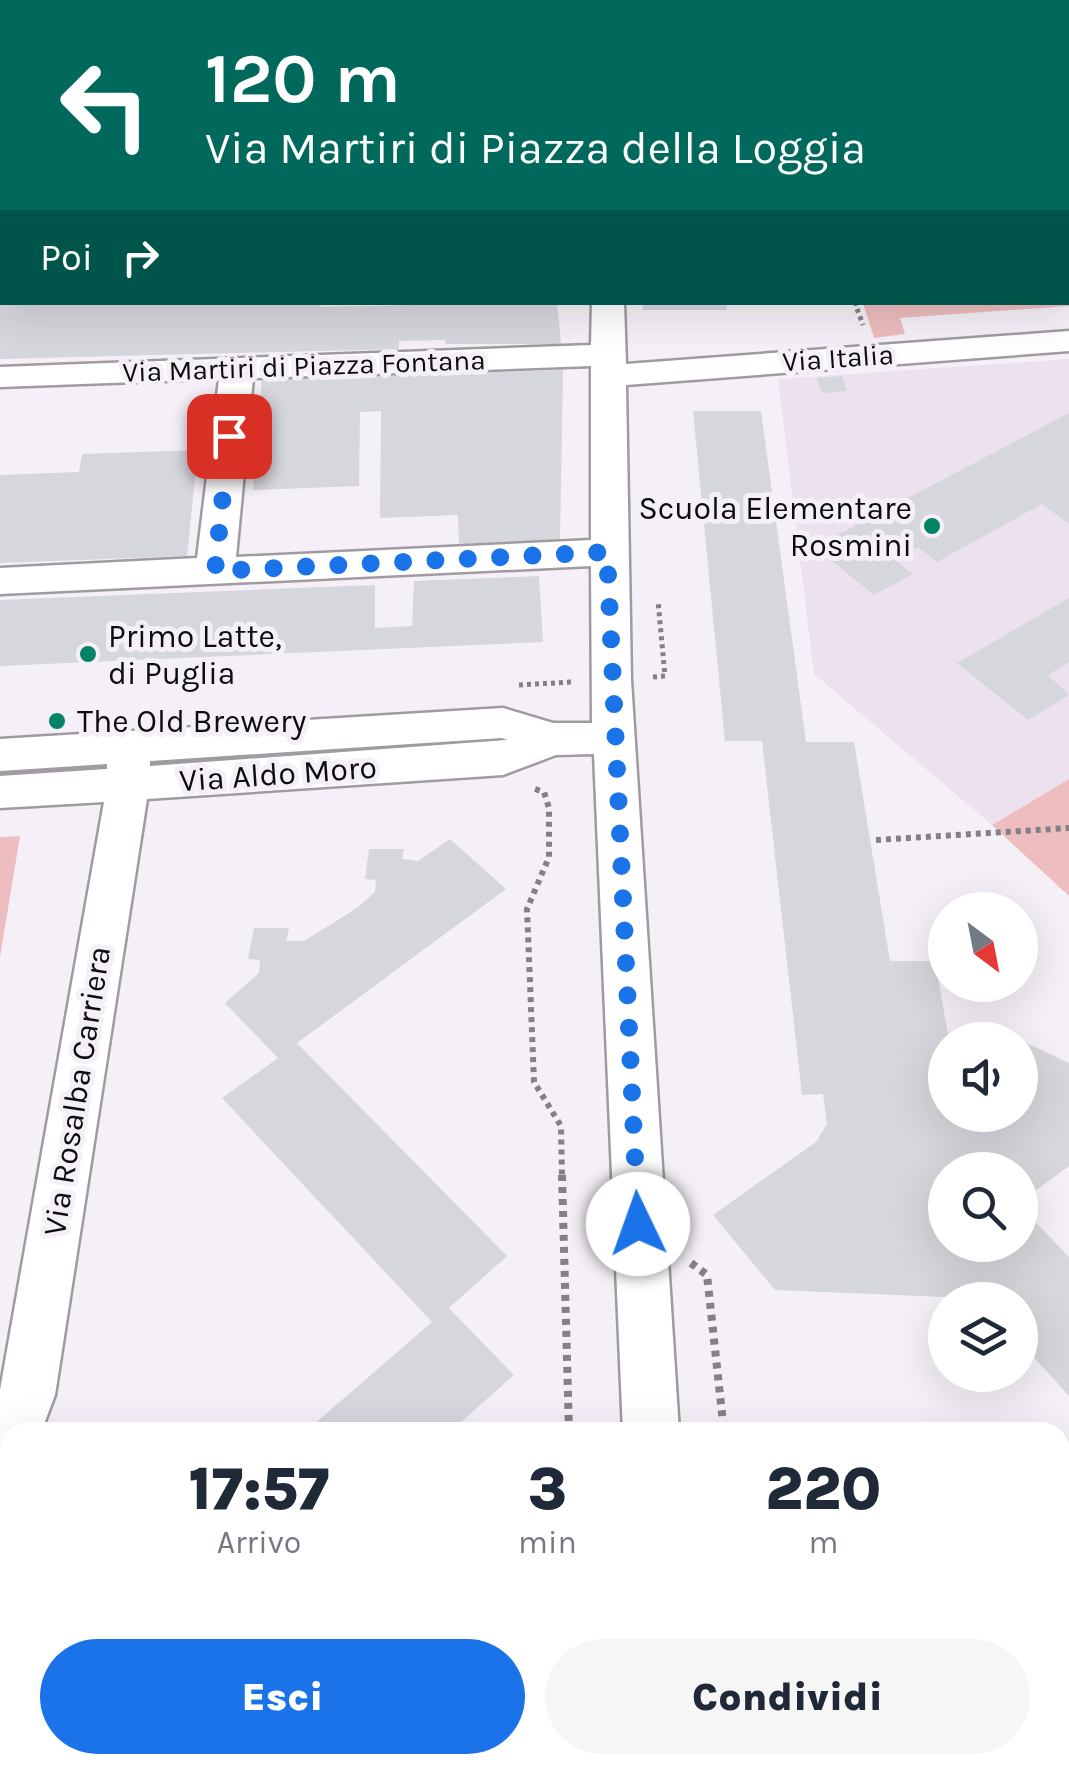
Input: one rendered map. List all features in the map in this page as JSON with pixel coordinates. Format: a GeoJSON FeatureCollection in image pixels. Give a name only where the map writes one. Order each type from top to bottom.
{"type":"FeatureCollection","features":[{"type":"Feature","properties":{"kind":"street"},"geometry":{"type":"LineString","coordinates":[[608,305],[607,552],[614,738],[650,1422]]}},
{"type":"Feature","properties":{"kind":"street","name":"Via Italia"},"geometry":{"type":"LineString","coordinates":[[607,365],[1069,341]]}},
{"type":"Feature","properties":{"kind":"street","name":"Via Martiri di Piazza Fontana"},"geometry":{"type":"LineString","coordinates":[[0,377],[236,368],[607,365]]}},
{"type":"Feature","properties":{"kind":"street"},"geometry":{"type":"LineString","coordinates":[[215,571],[236,368]]}},
{"type":"Feature","properties":{"kind":"street"},"geometry":{"type":"LineString","coordinates":[[0,581],[607,552]]}},
{"type":"Feature","properties":{"kind":"street","name":"Via Aldo Moro"},"geometry":{"type":"LineString","coordinates":[[0,756],[129,766],[503,759],[552,740],[614,738]]}},
{"type":"Feature","properties":{"kind":"street","name":"Via Aldo Moro"},"geometry":{"type":"LineString","coordinates":[[0,792],[129,766]]}},
{"type":"Feature","properties":{"kind":"street","name":"Via Rosalba Carriera"},"geometry":{"type":"LineString","coordinates":[[17,1422],[28,1395],[129,766]]}},
{"type":"Feature","properties":{"kind":"path"},"geometry":{"type":"LineString","coordinates":[[528,786],[544,792],[549,808],[549,856],[526,909],[534,1082],[562,1126],[568,1422]]}},
{"type":"Feature","properties":{"kind":"path"},"geometry":{"type":"LineString","coordinates":[[876,840],[1069,828]]}},
{"type":"Feature","properties":{"kind":"path"},"geometry":{"type":"LineString","coordinates":[[638,1224],[707,1275],[723,1422]]}},
{"type":"Feature","properties":{"kind":"shaded area"},"geometry":{"type":"Polygon","coordinates":[[[864,305],[1069,305],[900,318],[905,334],[874,338],[864,305]]]}},
{"type":"Feature","properties":{"kind":"shaded area","name":"Scuola Elementare Rosmini"},"geometry":{"type":"Polygon","coordinates":[[[1069,359],[1069,779],[992,825],[814,674],[778,379],[1069,359]]]}},
{"type":"Feature","properties":{"kind":"shaded area"},"geometry":{"type":"Polygon","coordinates":[[[1069,779],[1069,896],[992,825],[1069,779]]]}},
{"type":"Feature","properties":{"kind":"shaded area"},"geometry":{"type":"Polygon","coordinates":[[[20,836],[0,957],[0,837],[20,836]]]}},
{"type":"Feature","properties":{"kind":"building"},"geometry":{"type":"Polygon","coordinates":[[[0,305],[557,305],[561,344],[399,341],[399,349],[0,359],[0,305]]]}},
{"type":"Feature","properties":{"kind":"building"},"geometry":{"type":"Polygon","coordinates":[[[643,305],[726,305],[727,310],[643,310],[643,305]]]}},
{"type":"Feature","properties":{"kind":"building"},"geometry":{"type":"Polygon","coordinates":[[[563,370],[560,541],[459,544],[458,515],[380,518],[381,411],[360,412],[359,486],[253,490],[262,379],[563,370]]]}},
{"type":"Feature","properties":{"kind":"building"},"geometry":{"type":"Polygon","coordinates":[[[842,376],[847,391],[822,393],[817,378],[842,376]]]}},
{"type":"Feature","properties":{"kind":"building"},"geometry":{"type":"Polygon","coordinates":[[[693,411],[761,411],[806,742],[854,742],[890,961],[928,961],[928,1002],[942,1002],[946,1022],[928,1022],[928,1132],[1038,1132],[1038,1048],[1069,1063],[1069,1166],[1038,1189],[1038,1152],[928,1152],[928,1262],[1038,1262],[1038,1225],[1069,1257],[1069,1396],[1038,1362],[1038,1282],[928,1282],[928,1296],[775,1290],[713,1215],[816,1142],[827,1124],[823,1094],[802,1095],[762,741],[725,741],[693,411]]]}},
{"type":"Feature","properties":{"kind":"building"},"geometry":{"type":"Polygon","coordinates":[[[1069,413],[1069,524],[1042,504],[937,562],[918,547],[895,560],[913,574],[874,595],[815,547],[1069,413]]]}},
{"type":"Feature","properties":{"kind":"building"},"geometry":{"type":"Polygon","coordinates":[[[198,450],[187,556],[0,563],[0,475],[79,472],[82,454],[198,450]]]}},
{"type":"Feature","properties":{"kind":"building"},"geometry":{"type":"Polygon","coordinates":[[[539,576],[543,642],[0,666],[0,600],[375,585],[375,628],[412,626],[414,581],[539,576]]]}},
{"type":"Feature","properties":{"kind":"building"},"geometry":{"type":"Polygon","coordinates":[[[1069,598],[1069,662],[1048,675],[1069,695],[1028,720],[957,663],[1069,598]]]}},
{"type":"Feature","properties":{"kind":"building"},"geometry":{"type":"Polygon","coordinates":[[[450,839],[506,889],[297,1043],[507,1256],[449,1308],[514,1375],[461,1422],[317,1422],[432,1322],[222,1098],[278,1058],[225,1003],[259,973],[260,960],[248,959],[254,928],[289,928],[286,941],[304,941],[375,892],[376,880],[365,879],[369,849],[404,849],[402,859],[418,861],[450,839]]]}},
{"type":"Feature","properties":{"kind":"place","name":"Scuola Elementare Rosmini"},"geometry":{"type":"Point","coordinates":[932,526]}},
{"type":"Feature","properties":{"kind":"place","name":"Primo Latte, di Puglia"},"geometry":{"type":"Point","coordinates":[88,654]}},
{"type":"Feature","properties":{"kind":"place","name":"The Old Brewery"},"geometry":{"type":"Point","coordinates":[57,721]}},
{"type":"Feature","properties":{"kind":"route"},"geometry":{"type":"LineString","coordinates":[[229,436],[215,571],[607,552],[638,1224]]}}]}
